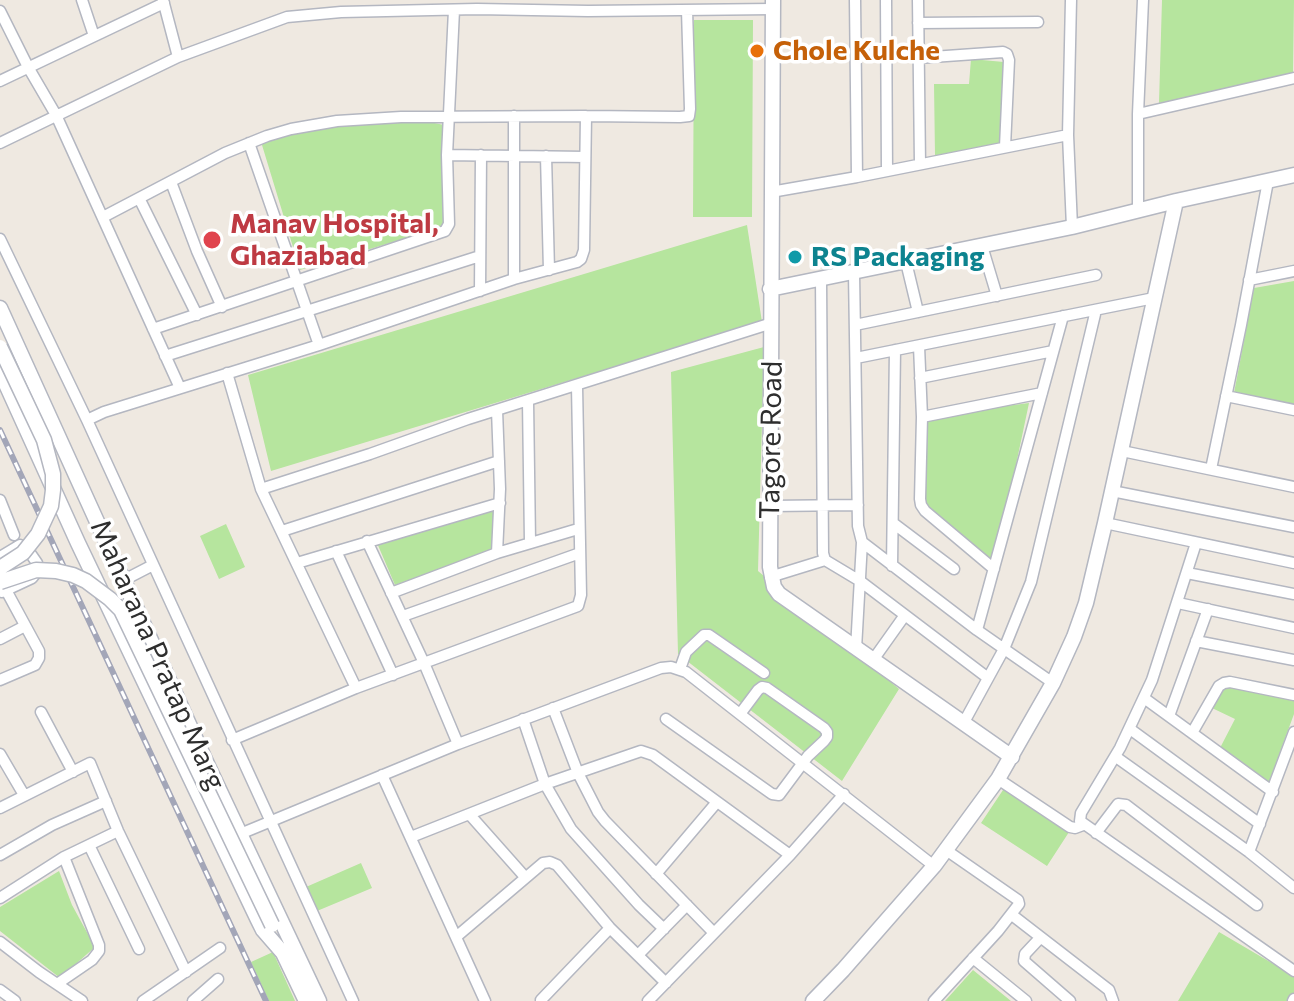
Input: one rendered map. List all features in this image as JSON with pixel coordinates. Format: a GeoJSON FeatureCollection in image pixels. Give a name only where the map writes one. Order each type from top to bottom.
{"type":"FeatureCollection","features":[{"type":"Feature","properties":{"kind":"street"},"geometry":{"type":"LineString","coordinates":[[82,0],[94,36]]}},
{"type":"Feature","properties":{"kind":"street"},"geometry":{"type":"LineString","coordinates":[[855,0],[857,177]]}},
{"type":"Feature","properties":{"kind":"street"},"geometry":{"type":"LineString","coordinates":[[886,0],[887,171]]}},
{"type":"Feature","properties":{"kind":"street"},"geometry":{"type":"LineString","coordinates":[[918,0],[920,164]]}},
{"type":"Feature","properties":{"kind":"street"},"geometry":{"type":"LineString","coordinates":[[1071,0],[1068,135],[1072,227]]}},
{"type":"Feature","properties":{"kind":"street"},"geometry":{"type":"LineString","coordinates":[[1138,210],[1143,0]]}},
{"type":"Feature","properties":{"kind":"street"},"geometry":{"type":"LineString","coordinates":[[0,81],[164,1],[178,57]]}},
{"type":"Feature","properties":{"kind":"street"},"geometry":{"type":"LineString","coordinates":[[0,143],[178,57],[287,17],[341,6],[454,10],[588,6],[687,10],[773,5]]}},
{"type":"Feature","properties":{"kind":"street","name":"Tagore Road"},"geometry":{"type":"LineString","coordinates":[[770,577],[773,5]]}},
{"type":"Feature","properties":{"kind":"street"},"geometry":{"type":"LineString","coordinates":[[153,329],[445,231],[449,224],[447,155],[454,10]]}},
{"type":"Feature","properties":{"kind":"street"},"geometry":{"type":"LineString","coordinates":[[103,217],[249,143],[291,129],[337,121],[449,116],[689,116],[687,10]]}},
{"type":"Feature","properties":{"kind":"street"},"geometry":{"type":"LineString","coordinates":[[0,11],[56,115],[180,388]]}},
{"type":"Feature","properties":{"kind":"street"},"geometry":{"type":"LineString","coordinates":[[918,23],[1038,22]]}},
{"type":"Feature","properties":{"kind":"street"},"geometry":{"type":"LineString","coordinates":[[918,58],[1007,54],[1005,147]]}},
{"type":"Feature","properties":{"kind":"street"},"geometry":{"type":"LineString","coordinates":[[1138,114],[1294,78]]}},
{"type":"Feature","properties":{"kind":"street"},"geometry":{"type":"LineString","coordinates":[[514,116],[514,279]]}},
{"type":"Feature","properties":{"kind":"street"},"geometry":{"type":"LineString","coordinates":[[87,420],[514,279],[577,262],[583,255],[586,116]]}},
{"type":"Feature","properties":{"kind":"street"},"geometry":{"type":"LineString","coordinates":[[771,192],[1068,135]]}},
{"type":"Feature","properties":{"kind":"street"},"geometry":{"type":"LineString","coordinates":[[249,143],[319,345]]}},
{"type":"Feature","properties":{"kind":"street"},"geometry":{"type":"LineString","coordinates":[[447,155],[585,157]]}},
{"type":"Feature","properties":{"kind":"street"},"geometry":{"type":"LineString","coordinates":[[480,291],[481,155]]}},
{"type":"Feature","properties":{"kind":"street"},"geometry":{"type":"LineString","coordinates":[[546,156],[549,270]]}},
{"type":"Feature","properties":{"kind":"street"},"geometry":{"type":"LineString","coordinates":[[770,289],[1072,227],[1294,175]]}},
{"type":"Feature","properties":{"kind":"street"},"geometry":{"type":"LineString","coordinates":[[1211,469],[1268,181]]}},
{"type":"Feature","properties":{"kind":"street"},"geometry":{"type":"LineString","coordinates":[[171,182],[222,307]]}},
{"type":"Feature","properties":{"kind":"street"},"geometry":{"type":"LineString","coordinates":[[139,198],[197,315]]}},
{"type":"Feature","properties":{"kind":"street"},"geometry":{"type":"LineString","coordinates":[[813,1001],[934,866],[998,779],[1053,683],[1074,637],[1086,603],[1122,451],[1176,201]]}},
{"type":"Feature","properties":{"kind":"street"},"geometry":{"type":"LineString","coordinates":[[0,239],[87,420],[353,1001]]}},
{"type":"Feature","properties":{"kind":"street"},"geometry":{"type":"LineString","coordinates":[[982,246],[997,296]]}},
{"type":"Feature","properties":{"kind":"street"},"geometry":{"type":"LineString","coordinates":[[165,356],[480,256]]}},
{"type":"Feature","properties":{"kind":"street"},"geometry":{"type":"LineString","coordinates":[[906,262],[918,312]]}},
{"type":"Feature","properties":{"kind":"street"},"geometry":{"type":"LineString","coordinates":[[1249,280],[1294,271]]}},
{"type":"Feature","properties":{"kind":"street"},"geometry":{"type":"LineString","coordinates":[[854,273],[858,526],[862,542],[856,649]]}},
{"type":"Feature","properties":{"kind":"street"},"geometry":{"type":"LineString","coordinates":[[855,325],[1096,275]]}},
{"type":"Feature","properties":{"kind":"street"},"geometry":{"type":"LineString","coordinates":[[821,279],[825,560],[860,581],[988,678]]}},
{"type":"Feature","properties":{"kind":"street"},"geometry":{"type":"LineString","coordinates":[[856,358],[1154,298]]}},
{"type":"Feature","properties":{"kind":"street","name":"Maharana Pratap Marg"},"geometry":{"type":"LineString","coordinates":[[0,308],[319,1001]]}},
{"type":"Feature","properties":{"kind":"street"},"geometry":{"type":"LineString","coordinates":[[963,724],[1004,649],[1035,569],[1096,310]]}},
{"type":"Feature","properties":{"kind":"street"},"geometry":{"type":"LineString","coordinates":[[977,630],[1063,316]]}},
{"type":"Feature","properties":{"kind":"street"},"geometry":{"type":"LineString","coordinates":[[261,489],[772,323]]}},
{"type":"Feature","properties":{"kind":"street"},"geometry":{"type":"LineString","coordinates":[[919,346],[921,505],[994,569]]}},
{"type":"Feature","properties":{"kind":"street"},"geometry":{"type":"LineString","coordinates":[[0,347],[47,449],[53,490],[51,506],[38,534],[23,553],[0,568]]}},
{"type":"Feature","properties":{"kind":"street"},"geometry":{"type":"LineString","coordinates":[[892,566],[895,350]]}},
{"type":"Feature","properties":{"kind":"street"},"geometry":{"type":"LineString","coordinates":[[920,378],[1053,351]]}},
{"type":"Feature","properties":{"kind":"street","name":"Maharana Pratap Marg"},"geometry":{"type":"LineString","coordinates":[[0,371],[78,543],[258,920],[279,948],[306,1001]]}},
{"type":"Feature","properties":{"kind":"street"},"geometry":{"type":"LineString","coordinates":[[227,373],[261,489],[356,688]]}},
{"type":"Feature","properties":{"kind":"street"},"geometry":{"type":"LineString","coordinates":[[232,740],[356,688],[578,606],[581,595],[577,386]]}},
{"type":"Feature","properties":{"kind":"street"},"geometry":{"type":"LineString","coordinates":[[922,417],[1042,393]]}},
{"type":"Feature","properties":{"kind":"street"},"geometry":{"type":"LineString","coordinates":[[1226,396],[1294,410]]}},
{"type":"Feature","properties":{"kind":"street"},"geometry":{"type":"LineString","coordinates":[[528,401],[530,542]]}},
{"type":"Feature","properties":{"kind":"street"},"geometry":{"type":"LineString","coordinates":[[497,410],[500,503],[497,553]]}},
{"type":"Feature","properties":{"kind":"street"},"geometry":{"type":"LineString","coordinates":[[1122,451],[1294,487]]}},
{"type":"Feature","properties":{"kind":"street"},"geometry":{"type":"LineString","coordinates":[[282,531],[499,461]]}},
{"type":"Feature","properties":{"kind":"street"},"geometry":{"type":"LineString","coordinates":[[1112,491],[1294,527]]}},
{"type":"Feature","properties":{"kind":"street"},"geometry":{"type":"LineString","coordinates":[[0,500],[14,535]]}},
{"type":"Feature","properties":{"kind":"street"},"geometry":{"type":"LineString","coordinates":[[297,563],[500,503]]}},
{"type":"Feature","properties":{"kind":"street"},"geometry":{"type":"LineString","coordinates":[[770,506],[858,505]]}},
{"type":"Feature","properties":{"kind":"street"},"geometry":{"type":"LineString","coordinates":[[893,523],[954,569]]}},
{"type":"Feature","properties":{"kind":"street"},"geometry":{"type":"LineString","coordinates":[[1105,523],[1294,563]]}},
{"type":"Feature","properties":{"kind":"street"},"geometry":{"type":"LineString","coordinates":[[391,593],[497,553],[578,529]]}},
{"type":"Feature","properties":{"kind":"street"},"geometry":{"type":"LineString","coordinates":[[367,541],[458,744]]}},
{"type":"Feature","properties":{"kind":"street"},"geometry":{"type":"LineString","coordinates":[[862,542],[977,630],[1053,683]]}},
{"type":"Feature","properties":{"kind":"street"},"geometry":{"type":"LineString","coordinates":[[1196,543],[1152,680],[1116,757],[1081,813],[1080,821],[1294,971]]}},
{"type":"Feature","properties":{"kind":"street"},"geometry":{"type":"LineString","coordinates":[[0,557],[20,545],[37,563],[32,578],[2,586]]}},
{"type":"Feature","properties":{"kind":"street"},"geometry":{"type":"LineString","coordinates":[[336,551],[393,675]]}},
{"type":"Feature","properties":{"kind":"street"},"geometry":{"type":"LineString","coordinates":[[403,616],[580,553]]}},
{"type":"Feature","properties":{"kind":"street"},"geometry":{"type":"LineString","coordinates":[[825,560],[770,577],[774,587],[779,594],[1012,757]]}},
{"type":"Feature","properties":{"kind":"street"},"geometry":{"type":"LineString","coordinates":[[124,580],[153,565]]}},
{"type":"Feature","properties":{"kind":"street"},"geometry":{"type":"LineString","coordinates":[[2,586],[36,570],[56,571],[86,581],[121,610],[272,925],[279,948]]}},
{"type":"Feature","properties":{"kind":"street"},"geometry":{"type":"LineString","coordinates":[[1187,573],[1294,594]]}},
{"type":"Feature","properties":{"kind":"street"},"geometry":{"type":"LineString","coordinates":[[0,680],[35,665],[39,658],[39,651],[2,586]]}},
{"type":"Feature","properties":{"kind":"street"},"geometry":{"type":"LineString","coordinates":[[1178,603],[1294,628]]}},
{"type":"Feature","properties":{"kind":"street"},"geometry":{"type":"LineString","coordinates":[[113,615],[135,604]]}},
{"type":"Feature","properties":{"kind":"street"},"geometry":{"type":"LineString","coordinates":[[1169,716],[1208,609]]}},
{"type":"Feature","properties":{"kind":"street"},"geometry":{"type":"LineString","coordinates":[[873,660],[905,615]]}},
{"type":"Feature","properties":{"kind":"street"},"geometry":{"type":"LineString","coordinates":[[0,639],[25,626]]}},
{"type":"Feature","properties":{"kind":"street"},"geometry":{"type":"LineString","coordinates":[[680,669],[686,652],[704,635],[709,635],[764,673]]}},
{"type":"Feature","properties":{"kind":"street"},"geometry":{"type":"LineString","coordinates":[[1196,641],[1294,660]]}},
{"type":"Feature","properties":{"kind":"street"},"geometry":{"type":"LineString","coordinates":[[240,834],[458,744],[661,668],[680,669],[934,866]]}},
{"type":"Feature","properties":{"kind":"street"},"geometry":{"type":"LineString","coordinates":[[1192,733],[1219,686],[1224,683],[1294,695]]}},
{"type":"Feature","properties":{"kind":"street"},"geometry":{"type":"LineString","coordinates":[[666,719],[776,796],[781,794],[827,737],[824,728],[775,692],[762,687],[740,714]]}},
{"type":"Feature","properties":{"kind":"street"},"geometry":{"type":"LineString","coordinates":[[1144,698],[1273,792]]}},
{"type":"Feature","properties":{"kind":"street"},"geometry":{"type":"LineString","coordinates":[[553,708],[578,773],[598,812],[714,933]]}},
{"type":"Feature","properties":{"kind":"street"},"geometry":{"type":"LineString","coordinates":[[41,712],[73,772]]}},
{"type":"Feature","properties":{"kind":"street"},"geometry":{"type":"LineString","coordinates":[[523,719],[545,784],[571,829],[664,929]]}},
{"type":"Feature","properties":{"kind":"street"},"geometry":{"type":"LineString","coordinates":[[1130,729],[1260,824]]}},
{"type":"Feature","properties":{"kind":"street"},"geometry":{"type":"LineString","coordinates":[[1249,852],[1294,732]]}},
{"type":"Feature","properties":{"kind":"street"},"geometry":{"type":"LineString","coordinates":[[411,837],[545,784],[633,753],[647,753],[790,855]]}},
{"type":"Feature","properties":{"kind":"street"},"geometry":{"type":"LineString","coordinates":[[0,754],[24,795]]}},
{"type":"Feature","properties":{"kind":"street"},"geometry":{"type":"LineString","coordinates":[[1116,757],[1294,888]]}},
{"type":"Feature","properties":{"kind":"street"},"geometry":{"type":"LineString","coordinates":[[0,808],[90,763],[118,831],[186,972]]}},
{"type":"Feature","properties":{"kind":"street"},"geometry":{"type":"LineString","coordinates":[[382,775],[485,1001]]}},
{"type":"Feature","properties":{"kind":"street"},"geometry":{"type":"LineString","coordinates":[[998,779],[1070,827],[1083,825]]}},
{"type":"Feature","properties":{"kind":"street"},"geometry":{"type":"LineString","coordinates":[[648,1001],[790,855],[844,794]]}},
{"type":"Feature","properties":{"kind":"street"},"geometry":{"type":"LineString","coordinates":[[0,855],[52,825],[106,801]]}},
{"type":"Feature","properties":{"kind":"street"},"geometry":{"type":"LineString","coordinates":[[656,874],[717,802]]}},
{"type":"Feature","properties":{"kind":"street"},"geometry":{"type":"LineString","coordinates":[[1096,833],[1118,804],[1126,805],[1257,905]]}},
{"type":"Feature","properties":{"kind":"street"},"geometry":{"type":"LineString","coordinates":[[470,815],[525,877]]}},
{"type":"Feature","properties":{"kind":"street"},"geometry":{"type":"LineString","coordinates":[[0,898],[64,857],[118,831]]}},
{"type":"Feature","properties":{"kind":"street"},"geometry":{"type":"LineString","coordinates":[[89,845],[139,949]]}},
{"type":"Feature","properties":{"kind":"street"},"geometry":{"type":"LineString","coordinates":[[934,1001],[1018,907],[1018,900],[946,850]]}},
{"type":"Feature","properties":{"kind":"street"},"geometry":{"type":"LineString","coordinates":[[57,984],[92,960],[99,951],[64,857]]}},
{"type":"Feature","properties":{"kind":"street"},"geometry":{"type":"LineString","coordinates":[[456,937],[525,877],[543,863],[550,862],[557,865],[610,928],[666,983]]}},
{"type":"Feature","properties":{"kind":"street"},"geometry":{"type":"LineString","coordinates":[[638,955],[687,905]]}},
{"type":"Feature","properties":{"kind":"street"},"geometry":{"type":"LineString","coordinates":[[1012,915],[1109,990],[1113,1001]]}},
{"type":"Feature","properties":{"kind":"street"},"geometry":{"type":"LineString","coordinates":[[541,1000],[610,928]]}},
{"type":"Feature","properties":{"kind":"street"},"geometry":{"type":"LineString","coordinates":[[1040,938],[1025,954],[1024,961],[1070,1001]]}},
{"type":"Feature","properties":{"kind":"street"},"geometry":{"type":"LineString","coordinates":[[0,942],[82,1001]]}},
{"type":"Feature","properties":{"kind":"street"},"geometry":{"type":"LineString","coordinates":[[143,1001],[220,948]]}},
{"type":"Feature","properties":{"kind":"street"},"geometry":{"type":"LineString","coordinates":[[973,958],[1026,1001]]}},
{"type":"Feature","properties":{"kind":"street"},"geometry":{"type":"LineString","coordinates":[[193,1001],[218,979]]}},
{"type":"Feature","properties":{"kind":"street"},"geometry":{"type":"LineString","coordinates":[[0,990],[15,1001]]}},
{"type":"Feature","properties":{"kind":"green space"},"geometry":{"type":"Polygon","coordinates":[[[1162,0],[1294,0],[1293,74],[1159,103],[1162,0]]]}},
{"type":"Feature","properties":{"kind":"green space"},"geometry":{"type":"Polygon","coordinates":[[[694,20],[753,20],[752,217],[693,217],[694,20]]]}},
{"type":"Feature","properties":{"kind":"green space"},"geometry":{"type":"Polygon","coordinates":[[[971,59],[1004,62],[1003,146],[935,156],[934,84],[969,84],[971,59]]]}},
{"type":"Feature","properties":{"kind":"green space"},"geometry":{"type":"Polygon","coordinates":[[[415,119],[444,125],[443,227],[300,270],[262,145],[264,141],[291,129],[415,119]]]}},
{"type":"Feature","properties":{"kind":"green space"},"geometry":{"type":"Polygon","coordinates":[[[747,225],[762,322],[271,471],[248,375],[747,225]]]}},
{"type":"Feature","properties":{"kind":"green space"},"geometry":{"type":"Polygon","coordinates":[[[1294,281],[1294,404],[1234,393],[1254,288],[1294,281]]]}},
{"type":"Feature","properties":{"kind":"green space"},"geometry":{"type":"Polygon","coordinates":[[[764,347],[758,571],[899,689],[842,781],[678,654],[671,372],[764,347]]]}},
{"type":"Feature","properties":{"kind":"green space"},"geometry":{"type":"Polygon","coordinates":[[[1029,403],[994,569],[917,499],[922,417],[1029,403]]]}},
{"type":"Feature","properties":{"kind":"green space"},"geometry":{"type":"Polygon","coordinates":[[[497,507],[495,549],[395,585],[377,543],[497,507]]]}},
{"type":"Feature","properties":{"kind":"green space"},"geometry":{"type":"Polygon","coordinates":[[[226,524],[245,567],[219,579],[200,536],[226,524]]]}},
{"type":"Feature","properties":{"kind":"green space"},"geometry":{"type":"Polygon","coordinates":[[[1231,684],[1294,698],[1294,714],[1269,782],[1220,748],[1235,719],[1212,708],[1221,689],[1231,684]]]}},
{"type":"Feature","properties":{"kind":"green space"},"geometry":{"type":"Polygon","coordinates":[[[1005,787],[1071,829],[1047,866],[981,823],[1005,787]]]}},
{"type":"Feature","properties":{"kind":"green space"},"geometry":{"type":"Polygon","coordinates":[[[361,863],[372,888],[317,911],[306,887],[361,863]]]}},
{"type":"Feature","properties":{"kind":"green space"},"geometry":{"type":"Polygon","coordinates":[[[59,871],[72,905],[95,947],[60,978],[0,931],[0,907],[59,871]]]}},
{"type":"Feature","properties":{"kind":"green space"},"geometry":{"type":"Polygon","coordinates":[[[1219,932],[1294,976],[1294,994],[1290,1001],[1178,1001],[1219,932]]]}},
{"type":"Feature","properties":{"kind":"green space"},"geometry":{"type":"Polygon","coordinates":[[[273,952],[295,1001],[269,1001],[251,962],[273,952]]]}},
{"type":"Feature","properties":{"kind":"green space"},"geometry":{"type":"Polygon","coordinates":[[[973,970],[1011,1001],[945,1001],[973,970]]]}},
{"type":"Feature","properties":{"kind":"railway"},"geometry":{"type":"LineString","coordinates":[[0,430],[266,1001]]}},
{"type":"Feature","properties":{"kind":"place","name":"Chole Kulche"},"geometry":{"type":"Point","coordinates":[757,51]}},
{"type":"Feature","properties":{"kind":"place","name":"Manav Hospital, Ghaziabad"},"geometry":{"type":"Point","coordinates":[212,240]}},
{"type":"Feature","properties":{"kind":"place","name":"RS Packaging"},"geometry":{"type":"Point","coordinates":[795,257]}}]}
